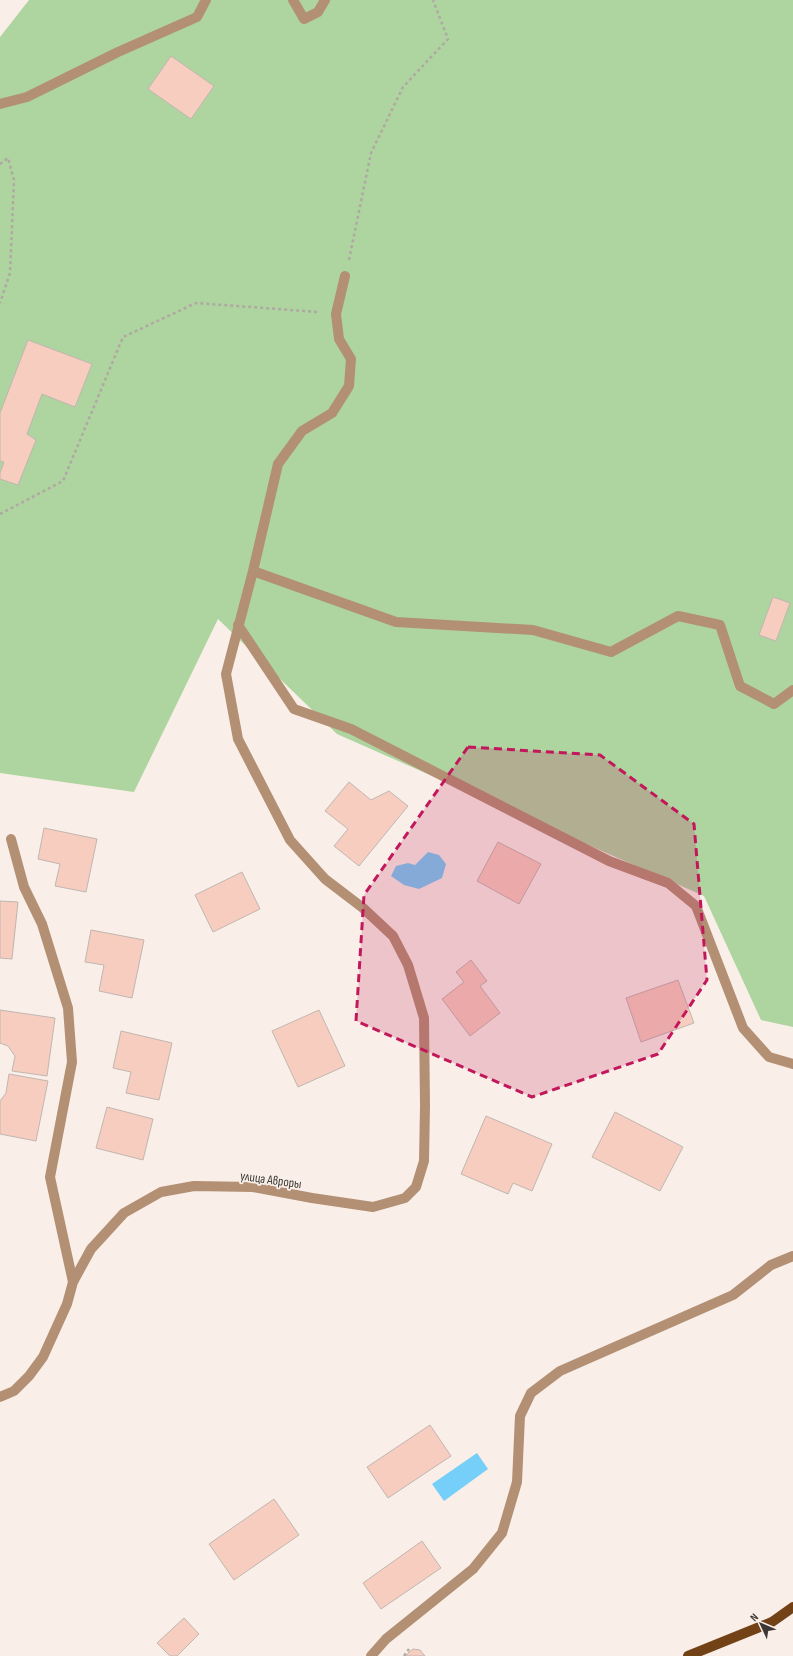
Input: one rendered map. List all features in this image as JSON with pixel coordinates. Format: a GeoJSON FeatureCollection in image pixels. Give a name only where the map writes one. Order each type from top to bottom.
{"type":"FeatureCollection","features":[{"type":"Feature","properties":{"kind":"main road"},"geometry":{"type":"LineString","coordinates":[[688,1656],[772,1622],[793,1607]]}},
{"type":"Feature","properties":{"kind":"street"},"geometry":{"type":"LineString","coordinates":[[0,104],[27,97],[118,52],[197,17],[206,0]]}},
{"type":"Feature","properties":{"kind":"street"},"geometry":{"type":"LineString","coordinates":[[293,0],[304,19],[318,12],[325,0]]}},
{"type":"Feature","properties":{"kind":"street"},"geometry":{"type":"LineString","coordinates":[[336,314],[345,276]]}},
{"type":"Feature","properties":{"kind":"street","name":"улица Авроры"},"geometry":{"type":"LineString","coordinates":[[0,1397],[14,1391],[29,1376],[43,1357],[67,1304],[73,1282],[90,1249],[124,1213],[162,1192],[194,1186],[253,1187],[373,1207],[405,1198],[416,1188],[424,1161],[424,1018],[408,965],[393,936],[363,908],[326,879],[290,840],[238,739],[226,674],[253,571],[278,464],[302,432],[332,413],[349,386],[351,359],[339,339],[336,314]]}},
{"type":"Feature","properties":{"kind":"street"},"geometry":{"type":"LineString","coordinates":[[253,571],[396,622],[533,630],[611,652],[678,616],[720,625],[740,686],[774,704],[793,690]]}},
{"type":"Feature","properties":{"kind":"street"},"geometry":{"type":"LineString","coordinates":[[238,625],[294,710],[351,729],[609,861],[668,883],[696,906],[744,1028],[769,1057],[793,1064]]}},
{"type":"Feature","properties":{"kind":"street"},"geometry":{"type":"LineString","coordinates":[[11,839],[24,887],[42,924],[68,1008],[72,1062],[50,1177],[73,1282]]}},
{"type":"Feature","properties":{"kind":"street"},"geometry":{"type":"LineString","coordinates":[[371,1656],[386,1639],[473,1570],[502,1533],[517,1482],[520,1416],[531,1393],[560,1371],[733,1295],[771,1266],[793,1256]]}},
{"type":"Feature","properties":{"kind":"path"},"geometry":{"type":"LineString","coordinates":[[345,276],[371,153],[403,87],[448,40],[432,0]]}},
{"type":"Feature","properties":{"kind":"path"},"geometry":{"type":"LineString","coordinates":[[0,164],[8,158],[14,180],[10,273],[0,303]]}},
{"type":"Feature","properties":{"kind":"path"},"geometry":{"type":"LineString","coordinates":[[0,514],[63,481],[123,337],[196,303],[336,314]]}},
{"type":"Feature","properties":{"kind":"path"},"geometry":{"type":"LineString","coordinates":[[404,1656],[409,1649]]}},
{"type":"Feature","properties":{"kind":"highlighted area"},"geometry":{"type":"Polygon","coordinates":[[[468,747],[600,755],[694,824],[707,980],[658,1054],[532,1097],[356,1021],[364,895],[468,747]]]}},
{"type":"Feature","properties":{"kind":"green space"},"geometry":{"type":"Polygon","coordinates":[[[29,0],[793,0],[793,1027],[761,1020],[704,896],[337,734],[218,619],[134,792],[0,773],[0,37],[29,0]]]}},
{"type":"Feature","properties":{"kind":"water"},"geometry":{"type":"Polygon","coordinates":[[[428,852],[439,855],[446,864],[442,878],[419,889],[404,885],[391,876],[396,866],[408,863],[415,865],[428,852]]]}},
{"type":"Feature","properties":{"kind":"water"},"geometry":{"type":"Polygon","coordinates":[[[477,1453],[488,1469],[444,1501],[432,1484],[477,1453]]]}},
{"type":"Feature","properties":{"kind":"building"},"geometry":{"type":"Polygon","coordinates":[[[171,56],[214,86],[191,119],[148,89],[171,56]]]}},
{"type":"Feature","properties":{"kind":"building"},"geometry":{"type":"Polygon","coordinates":[[[28,340],[92,364],[75,407],[42,394],[27,434],[36,440],[18,485],[0,479],[0,473],[4,462],[0,461],[0,413],[28,340]]]}},
{"type":"Feature","properties":{"kind":"building"},"geometry":{"type":"Polygon","coordinates":[[[773,597],[790,603],[776,641],[759,635],[773,597]]]}},
{"type":"Feature","properties":{"kind":"building"},"geometry":{"type":"Polygon","coordinates":[[[349,782],[371,800],[389,791],[408,806],[359,866],[334,846],[348,829],[325,811],[349,782]]]}},
{"type":"Feature","properties":{"kind":"building"},"geometry":{"type":"Polygon","coordinates":[[[44,828],[97,839],[86,892],[55,886],[60,864],[38,859],[44,828]]]}},
{"type":"Feature","properties":{"kind":"building"},"geometry":{"type":"Polygon","coordinates":[[[498,842],[541,864],[519,904],[477,881],[498,842]]]}},
{"type":"Feature","properties":{"kind":"building"},"geometry":{"type":"Polygon","coordinates":[[[242,872],[260,909],[213,932],[195,895],[242,872]]]}},
{"type":"Feature","properties":{"kind":"building"},"geometry":{"type":"Polygon","coordinates":[[[0,901],[18,902],[12,959],[0,958],[0,901]]]}},
{"type":"Feature","properties":{"kind":"building"},"geometry":{"type":"Polygon","coordinates":[[[91,930],[144,940],[132,998],[99,991],[104,965],[85,962],[91,930]]]}},
{"type":"Feature","properties":{"kind":"building"},"geometry":{"type":"Polygon","coordinates":[[[471,960],[487,981],[480,986],[500,1013],[470,1036],[442,999],[464,982],[456,972],[471,960]]]}},
{"type":"Feature","properties":{"kind":"building"},"geometry":{"type":"Polygon","coordinates":[[[678,980],[694,1023],[641,1042],[626,998],[678,980]]]}},
{"type":"Feature","properties":{"kind":"building"},"geometry":{"type":"Polygon","coordinates":[[[0,1010],[55,1018],[47,1076],[12,1071],[15,1056],[8,1046],[0,1043],[0,1010]]]}},
{"type":"Feature","properties":{"kind":"building"},"geometry":{"type":"Polygon","coordinates":[[[319,1010],[345,1066],[298,1087],[272,1031],[319,1010]]]}},
{"type":"Feature","properties":{"kind":"building"},"geometry":{"type":"Polygon","coordinates":[[[121,1031],[172,1043],[159,1100],[126,1093],[131,1072],[113,1068],[121,1031]]]}},
{"type":"Feature","properties":{"kind":"building"},"geometry":{"type":"Polygon","coordinates":[[[9,1074],[48,1081],[36,1141],[0,1134],[0,1101],[6,1093],[9,1074]]]}},
{"type":"Feature","properties":{"kind":"building"},"geometry":{"type":"Polygon","coordinates":[[[107,1107],[153,1119],[143,1160],[96,1148],[107,1107]]]}},
{"type":"Feature","properties":{"kind":"building"},"geometry":{"type":"Polygon","coordinates":[[[615,1112],[683,1147],[660,1191],[592,1157],[615,1112]]]}},
{"type":"Feature","properties":{"kind":"building"},"geometry":{"type":"Polygon","coordinates":[[[486,1116],[552,1144],[532,1191],[513,1183],[508,1194],[461,1174],[486,1116]]]}},
{"type":"Feature","properties":{"kind":"building"},"geometry":{"type":"Polygon","coordinates":[[[430,1425],[451,1456],[388,1498],[367,1467],[430,1425]]]}},
{"type":"Feature","properties":{"kind":"building"},"geometry":{"type":"Polygon","coordinates":[[[274,1499],[299,1535],[234,1580],[209,1544],[274,1499]]]}},
{"type":"Feature","properties":{"kind":"building"},"geometry":{"type":"Polygon","coordinates":[[[422,1541],[441,1568],[381,1609],[363,1583],[422,1541]]]}},
{"type":"Feature","properties":{"kind":"building"},"geometry":{"type":"Polygon","coordinates":[[[184,1618],[199,1634],[177,1656],[170,1656],[157,1643],[184,1618]]]}},
{"type":"Feature","properties":{"kind":"building"},"geometry":{"type":"Polygon","coordinates":[[[413,1649],[420,1650],[425,1656],[406,1656],[413,1649]]]}}]}
